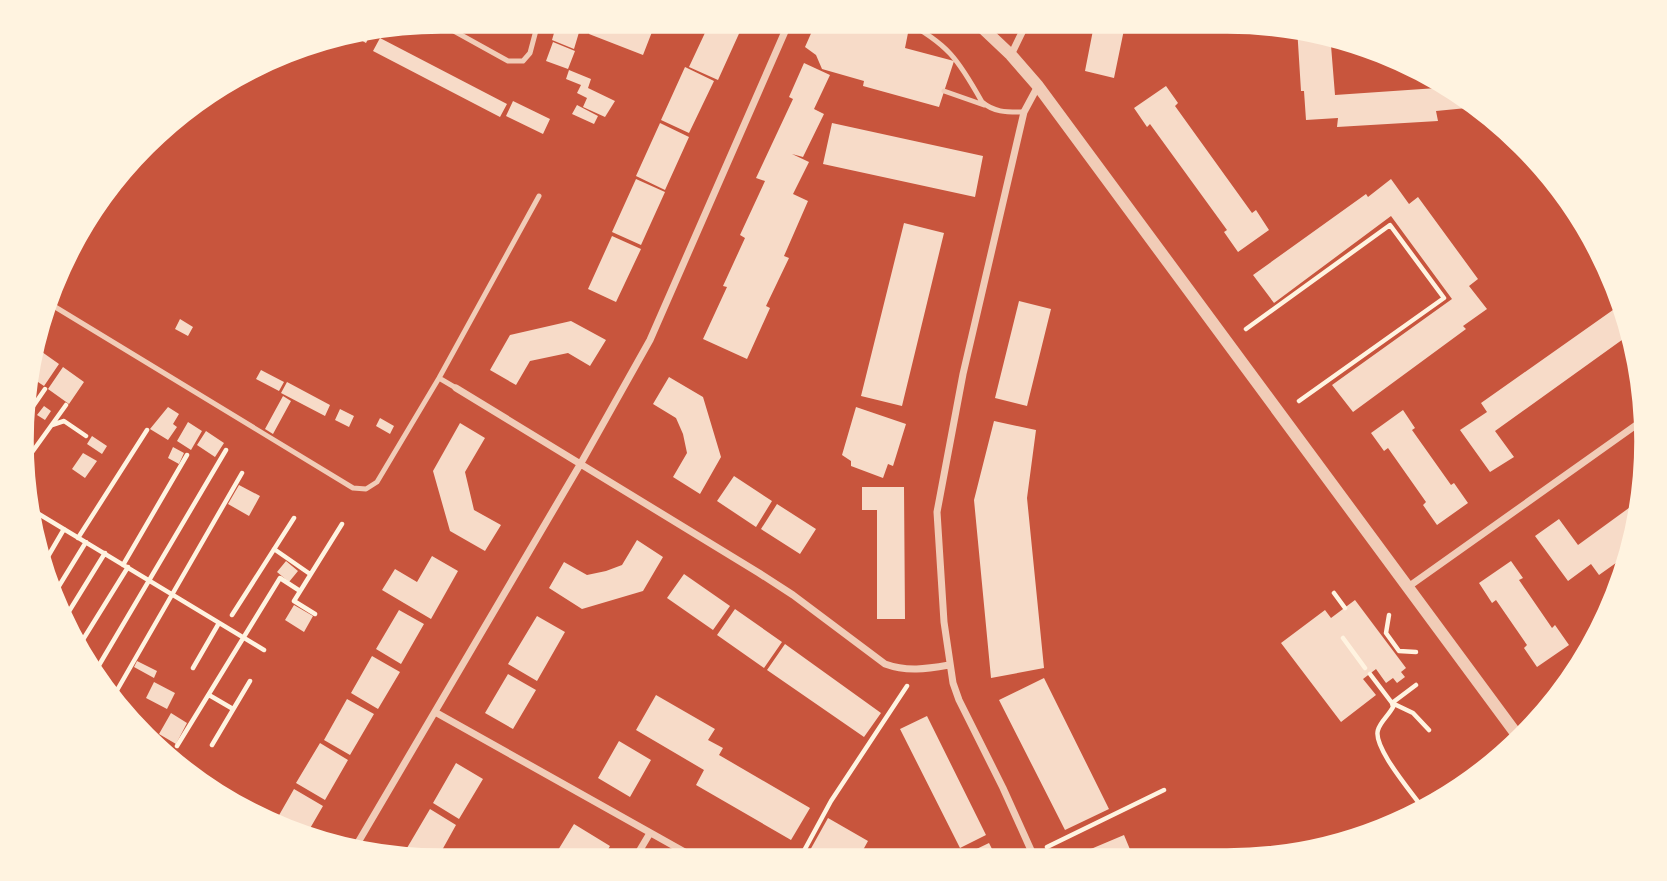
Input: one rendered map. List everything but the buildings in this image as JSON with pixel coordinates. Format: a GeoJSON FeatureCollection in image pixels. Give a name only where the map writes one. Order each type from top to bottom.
{"type":"FeatureCollection","features":[{"type":"Feature","properties":{"kind":"street"},"geometry":{"type":"LineString","coordinates":[[359,841],[581,463],[650,340],[785,32]]}},
{"type":"Feature","properties":{"kind":"street"},"geometry":{"type":"LineString","coordinates":[[987,32],[1038,86],[1514,731]]}},
{"type":"Feature","properties":{"kind":"street"},"geometry":{"type":"LineString","coordinates":[[1011,55],[1022,32]]}},
{"type":"Feature","properties":{"kind":"street"},"geometry":{"type":"LineString","coordinates":[[1031,850],[959,700],[949,665],[937,512],[963,374],[1024,112],[1038,86]]}},
{"type":"Feature","properties":{"kind":"street"},"geometry":{"type":"LineString","coordinates":[[456,388],[793,595],[885,664],[898,669],[917,671],[949,665]]}},
{"type":"Feature","properties":{"kind":"street"},"geometry":{"type":"LineString","coordinates":[[1408,587],[1635,426]]}},
{"type":"Feature","properties":{"kind":"street"},"geometry":{"type":"LineString","coordinates":[[435,712],[681,850]]}},
{"type":"Feature","properties":{"kind":"street"},"geometry":{"type":"LineString","coordinates":[[640,850],[650,833]]}},
{"type":"Feature","properties":{"kind":"lane"},"geometry":{"type":"LineString","coordinates":[[456,32],[508,61],[523,61],[530,53],[536,32]]}},
{"type":"Feature","properties":{"kind":"lane"},"geometry":{"type":"LineString","coordinates":[[922,32],[948,49],[987,106]]}},
{"type":"Feature","properties":{"kind":"lane"},"geometry":{"type":"LineString","coordinates":[[944,91],[997,111],[1024,112]]}},
{"type":"Feature","properties":{"kind":"lane"},"geometry":{"type":"LineString","coordinates":[[54,306],[353,488],[366,489],[377,482],[439,378],[539,196]]}},
{"type":"Feature","properties":{"kind":"lane"},"geometry":{"type":"LineString","coordinates":[[439,378],[456,388]]}},
{"type":"Feature","properties":{"kind":"path"},"geometry":{"type":"LineString","coordinates":[[1246,329],[1390,225],[1444,298],[1299,401]]}},
{"type":"Feature","properties":{"kind":"path"},"geometry":{"type":"LineString","coordinates":[[33,407],[45,389]]}},
{"type":"Feature","properties":{"kind":"path"},"geometry":{"type":"LineString","coordinates":[[32,452],[66,405]]}},
{"type":"Feature","properties":{"kind":"path"},"geometry":{"type":"LineString","coordinates":[[58,417],[86,436]]}},
{"type":"Feature","properties":{"kind":"path"},"geometry":{"type":"LineString","coordinates":[[52,425],[64,421]]}},
{"type":"Feature","properties":{"kind":"path"},"geometry":{"type":"LineString","coordinates":[[78,538],[147,430]]}},
{"type":"Feature","properties":{"kind":"path"},"geometry":{"type":"LineString","coordinates":[[99,666],[226,450]]}},
{"type":"Feature","properties":{"kind":"path"},"geometry":{"type":"LineString","coordinates":[[83,639],[187,455]]}},
{"type":"Feature","properties":{"kind":"path"},"geometry":{"type":"LineString","coordinates":[[117,690],[242,473]]}},
{"type":"Feature","properties":{"kind":"path"},"geometry":{"type":"LineString","coordinates":[[38,513],[264,650]]}},
{"type":"Feature","properties":{"kind":"path"},"geometry":{"type":"LineString","coordinates":[[232,615],[294,518]]}},
{"type":"Feature","properties":{"kind":"path"},"geometry":{"type":"LineString","coordinates":[[315,614],[294,601],[342,524]]}},
{"type":"Feature","properties":{"kind":"path"},"geometry":{"type":"LineString","coordinates":[[48,556],[64,529]]}},
{"type":"Feature","properties":{"kind":"path"},"geometry":{"type":"LineString","coordinates":[[59,586],[86,542]]}},
{"type":"Feature","properties":{"kind":"path"},"geometry":{"type":"LineString","coordinates":[[274,549],[310,575]]}},
{"type":"Feature","properties":{"kind":"path"},"geometry":{"type":"LineString","coordinates":[[69,611],[104,553]]}},
{"type":"Feature","properties":{"kind":"path"},"geometry":{"type":"LineString","coordinates":[[177,746],[280,578],[300,591]]}},
{"type":"Feature","properties":{"kind":"path"},"geometry":{"type":"LineString","coordinates":[[1334,593],[1345,608]]}},
{"type":"Feature","properties":{"kind":"path"},"geometry":{"type":"LineString","coordinates":[[1389,615],[1386,634],[1391,644],[1399,651],[1416,652]]}},
{"type":"Feature","properties":{"kind":"path"},"geometry":{"type":"LineString","coordinates":[[193,668],[219,623]]}},
{"type":"Feature","properties":{"kind":"path"},"geometry":{"type":"LineString","coordinates":[[1343,638],[1366,668]]}},
{"type":"Feature","properties":{"kind":"path"},"geometry":{"type":"LineString","coordinates":[[804,850],[831,801],[917,671]]}},
{"type":"Feature","properties":{"kind":"path"},"geometry":{"type":"LineString","coordinates":[[1370,674],[1392,703],[1413,713],[1429,730]]}},
{"type":"Feature","properties":{"kind":"path"},"geometry":{"type":"LineString","coordinates":[[212,745],[250,681]]}},
{"type":"Feature","properties":{"kind":"path"},"geometry":{"type":"LineString","coordinates":[[1392,703],[1416,685]]}},
{"type":"Feature","properties":{"kind":"path"},"geometry":{"type":"LineString","coordinates":[[209,695],[233,709]]}},
{"type":"Feature","properties":{"kind":"path"},"geometry":{"type":"LineString","coordinates":[[1392,703],[1393,707],[1378,730],[1377,738],[1381,750],[1418,802]]}},
{"type":"Feature","properties":{"kind":"path"},"geometry":{"type":"LineString","coordinates":[[1047,846],[1164,790]]}}]}
